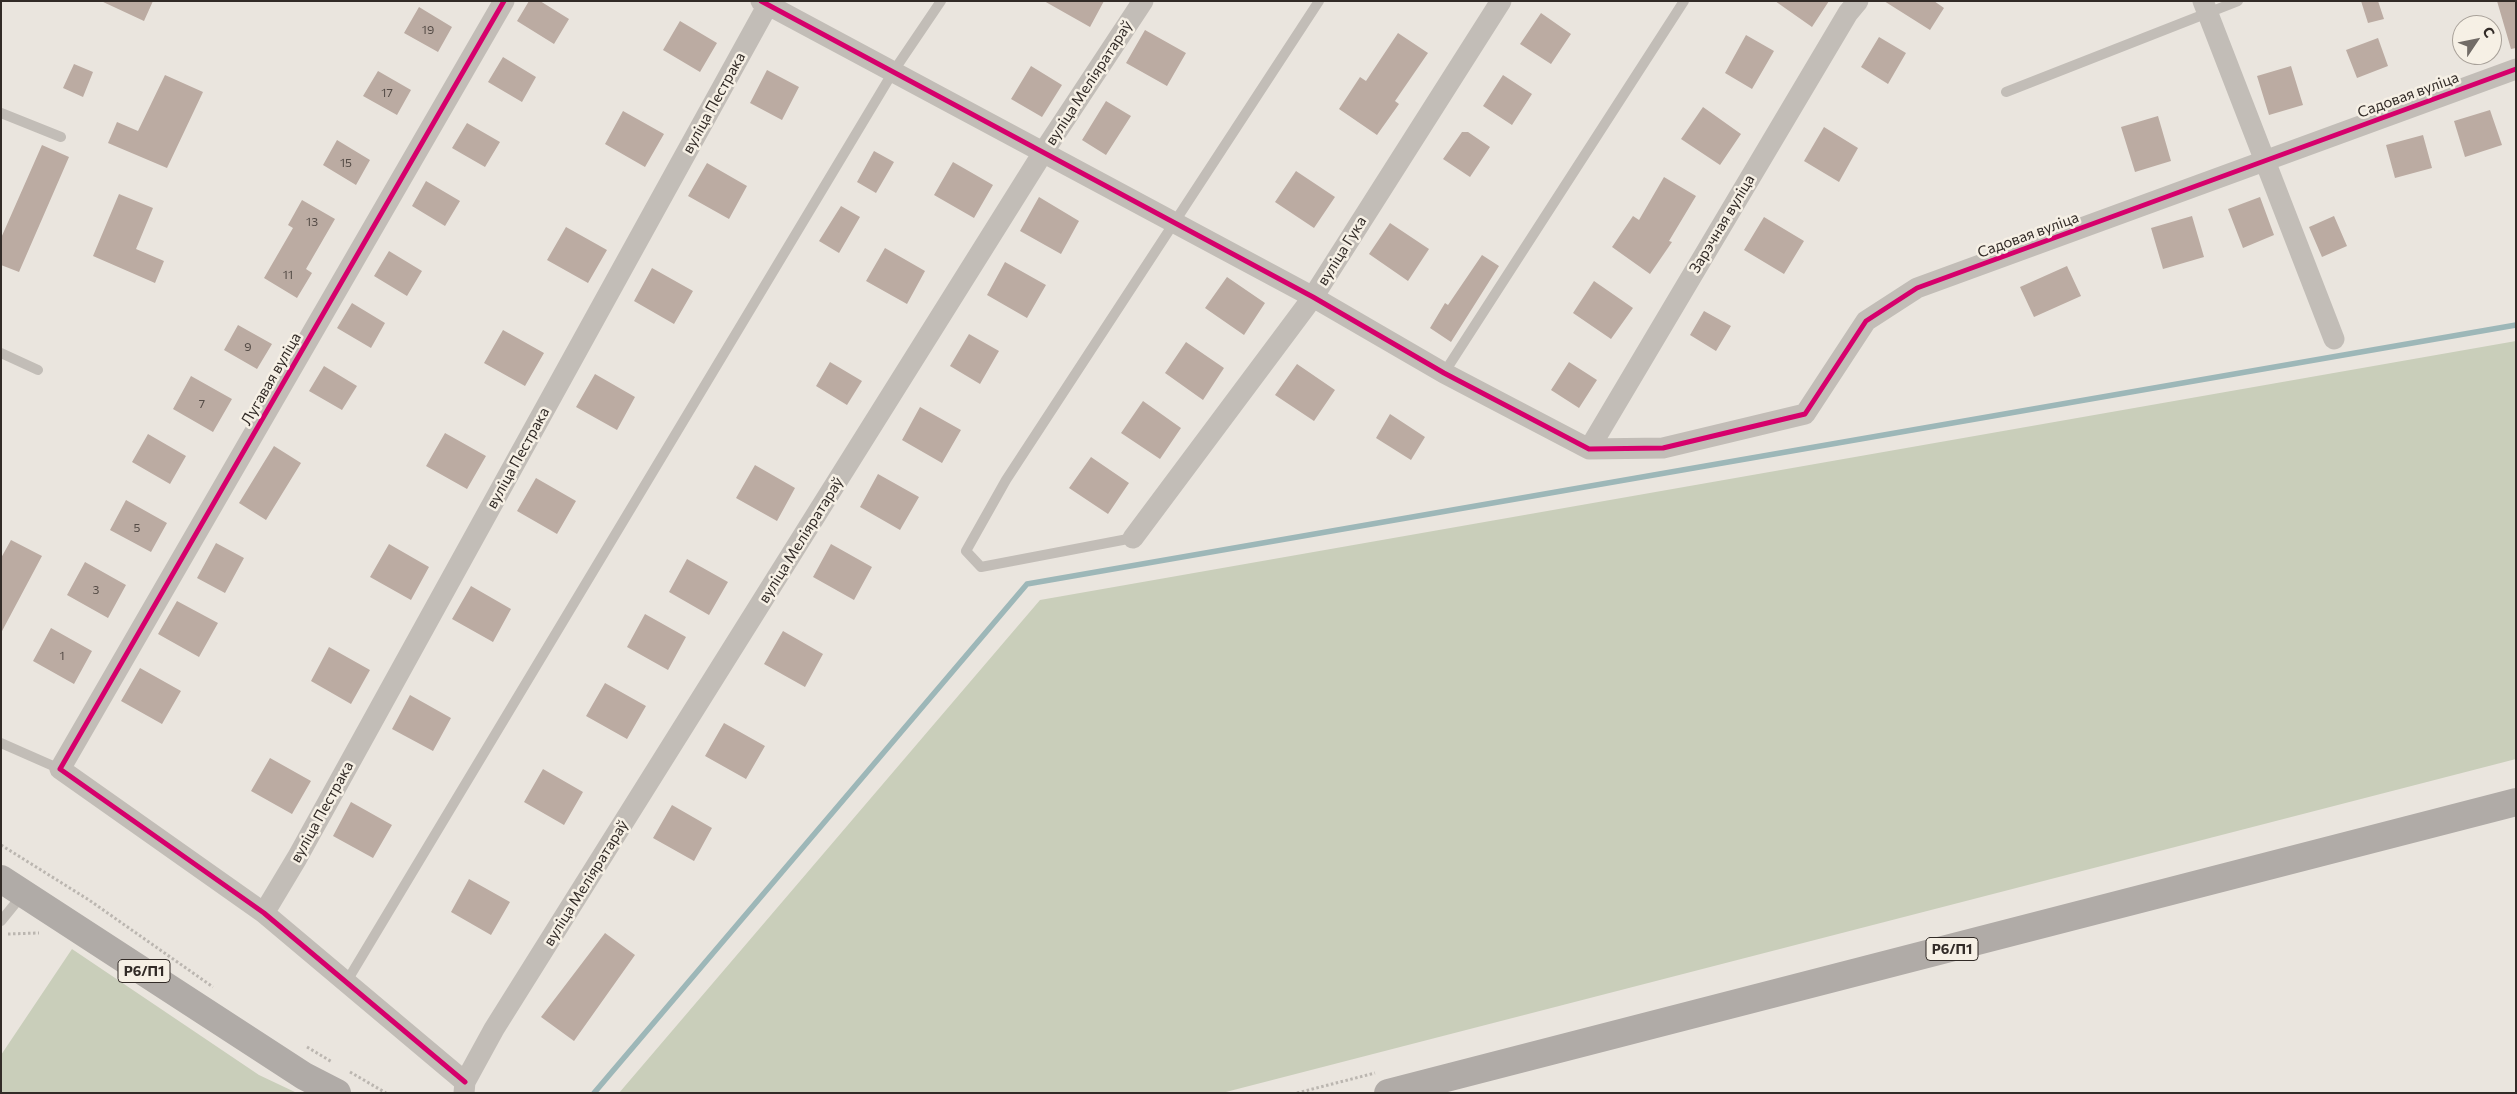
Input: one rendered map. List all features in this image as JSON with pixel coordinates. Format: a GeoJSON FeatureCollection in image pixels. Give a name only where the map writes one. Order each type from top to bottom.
{"type":"FeatureCollection","features":[{"type":"Feature","properties":{"kind":"main road","name":"Р6/П1"},"geometry":{"type":"LineString","coordinates":[[1388,1093],[2516,802]]}},
{"type":"Feature","properties":{"kind":"main road","name":"Р6/П1"},"geometry":{"type":"LineString","coordinates":[[1,878],[304,1076],[340,1081]]}},
{"type":"Feature","properties":{"kind":"street","name":"Лугавая вуліца"},"geometry":{"type":"LineString","coordinates":[[60,770],[504,1]]}},
{"type":"Feature","properties":{"kind":"street","name":"вуліца Меліяратараў"},"geometry":{"type":"LineString","coordinates":[[465,1087],[494,1029],[1044,152],[1143,1]]}},
{"type":"Feature","properties":{"kind":"street","name":"вуліца Гука"},"geometry":{"type":"LineString","coordinates":[[1132,538],[1314,297],[1501,1]]}},
{"type":"Feature","properties":{"kind":"street","name":"Зарэчная вуліца"},"geometry":{"type":"LineString","coordinates":[[1589,449],[1843,22],[1858,1]]}},
{"type":"Feature","properties":{"kind":"street"},"geometry":{"type":"LineString","coordinates":[[767,2],[893,72],[1314,297],[1444,373],[1589,449]]}},
{"type":"Feature","properties":{"kind":"street","name":"вуліца Пестрака"},"geometry":{"type":"LineString","coordinates":[[264,913],[297,858],[767,2]]}},
{"type":"Feature","properties":{"kind":"street"},"geometry":{"type":"LineString","coordinates":[[2205,7],[2267,162],[2334,339]]}},
{"type":"Feature","properties":{"kind":"street","name":"Садовая вуліца"},"geometry":{"type":"LineString","coordinates":[[1589,449],[1662,448],[1805,414],[1866,321],[1918,288],[2267,162],[2516,69]]}},
{"type":"Feature","properties":{"kind":"street"},"geometry":{"type":"LineString","coordinates":[[60,770],[264,913],[347,981],[465,1087]]}},
{"type":"Feature","properties":{"kind":"lane"},"geometry":{"type":"LineString","coordinates":[[347,981],[893,72],[940,1]]}},
{"type":"Feature","properties":{"kind":"lane"},"geometry":{"type":"LineString","coordinates":[[1132,538],[981,567],[966,551],[1006,480],[1319,1]]}},
{"type":"Feature","properties":{"kind":"lane"},"geometry":{"type":"LineString","coordinates":[[1444,373],[1684,1]]}},
{"type":"Feature","properties":{"kind":"lane"},"geometry":{"type":"LineString","coordinates":[[2006,92],[2205,7],[2238,1]]}},
{"type":"Feature","properties":{"kind":"lane"},"geometry":{"type":"LineString","coordinates":[[1,113],[60,137]]}},
{"type":"Feature","properties":{"kind":"lane"},"geometry":{"type":"LineString","coordinates":[[1,353],[38,370]]}},
{"type":"Feature","properties":{"kind":"lane"},"geometry":{"type":"LineString","coordinates":[[1,743],[60,770]]}},
{"type":"Feature","properties":{"kind":"lane"},"geometry":{"type":"LineString","coordinates":[[1,920],[24,893]]}},
{"type":"Feature","properties":{"kind":"path"},"geometry":{"type":"LineString","coordinates":[[1,845],[89,900],[219,990]]}},
{"type":"Feature","properties":{"kind":"path"},"geometry":{"type":"LineString","coordinates":[[1,937],[4,934],[39,933]]}},
{"type":"Feature","properties":{"kind":"path"},"geometry":{"type":"LineString","coordinates":[[301,1044],[335,1064]]}},
{"type":"Feature","properties":{"kind":"path"},"geometry":{"type":"LineString","coordinates":[[340,1081],[386,1093]]}},
{"type":"Feature","properties":{"kind":"green space"},"geometry":{"type":"Polygon","coordinates":[[[2516,341],[2516,759],[1222,1093],[619,1093],[1040,600],[2516,341]]]}},
{"type":"Feature","properties":{"kind":"green space"},"geometry":{"type":"Polygon","coordinates":[[[72,949],[259,1075],[297,1093],[1,1093],[1,1055],[72,949]]]}},
{"type":"Feature","properties":{"kind":"building"},"geometry":{"type":"Polygon","coordinates":[[[101,1],[153,1],[144,21],[101,1]]]}},
{"type":"Feature","properties":{"kind":"building"},"geometry":{"type":"Polygon","coordinates":[[[529,1],[540,1],[569,19],[554,44],[517,21],[529,1]]]}},
{"type":"Feature","properties":{"kind":"building"},"geometry":{"type":"Polygon","coordinates":[[[1044,1],[1104,1],[1090,27],[1044,1]]]}},
{"type":"Feature","properties":{"kind":"building"},"geometry":{"type":"Polygon","coordinates":[[[1775,1],[1829,1],[1812,27],[1775,1]]]}},
{"type":"Feature","properties":{"kind":"building"},"geometry":{"type":"Polygon","coordinates":[[[1884,1],[1934,1],[1944,8],[1930,30],[1884,1]]]}},
{"type":"Feature","properties":{"kind":"building"},"geometry":{"type":"Polygon","coordinates":[[[2361,1],[2378,1],[2384,19],[2368,23],[2361,1]]]}},
{"type":"Feature","properties":{"kind":"building"},"geometry":{"type":"Polygon","coordinates":[[[2497,1],[2516,1],[2516,48],[2511,49],[2497,1]]]}},
{"type":"Feature","properties":{"kind":"building"},"geometry":{"type":"Polygon","coordinates":[[[419,7],[452,27],[438,52],[404,33],[419,7]]]}},
{"type":"Feature","properties":{"kind":"building"},"geometry":{"type":"Polygon","coordinates":[[[1541,13],[1571,34],[1551,64],[1520,44],[1541,13]]]}},
{"type":"Feature","properties":{"kind":"building"},"geometry":{"type":"Polygon","coordinates":[[[680,21],[717,43],[700,72],[663,50],[680,21]]]}},
{"type":"Feature","properties":{"kind":"building"},"geometry":{"type":"Polygon","coordinates":[[[1145,30],[1186,53],[1167,86],[1126,63],[1145,30]]]}},
{"type":"Feature","properties":{"kind":"building"},"geometry":{"type":"Polygon","coordinates":[[[1398,33],[1428,53],[1395,101],[1399,104],[1377,135],[1339,109],[1360,77],[1366,81],[1398,33]]]}},
{"type":"Feature","properties":{"kind":"building"},"geometry":{"type":"Polygon","coordinates":[[[1746,35],[1774,51],[1752,89],[1725,73],[1746,35]]]}},
{"type":"Feature","properties":{"kind":"building"},"geometry":{"type":"Polygon","coordinates":[[[1879,37],[1906,53],[1888,84],[1861,67],[1879,37]]]}},
{"type":"Feature","properties":{"kind":"building"},"geometry":{"type":"Polygon","coordinates":[[[2378,38],[2388,66],[2357,78],[2346,50],[2378,38]]]}},
{"type":"Feature","properties":{"kind":"building"},"geometry":{"type":"Polygon","coordinates":[[[503,57],[536,77],[522,102],[488,82],[503,57]]]}},
{"type":"Feature","properties":{"kind":"building"},"geometry":{"type":"Polygon","coordinates":[[[74,64],[93,72],[83,97],[63,88],[74,64]]]}},
{"type":"Feature","properties":{"kind":"building"},"geometry":{"type":"Polygon","coordinates":[[[1031,66],[1062,85],[1042,117],[1011,99],[1031,66]]]}},
{"type":"Feature","properties":{"kind":"building"},"geometry":{"type":"Polygon","coordinates":[[[2291,66],[2303,105],[2269,115],[2257,76],[2291,66]]]}},
{"type":"Feature","properties":{"kind":"building"},"geometry":{"type":"Polygon","coordinates":[[[767,70],[799,87],[782,120],[750,103],[767,70]]]}},
{"type":"Feature","properties":{"kind":"building"},"geometry":{"type":"Polygon","coordinates":[[[378,71],[411,90],[397,115],[363,96],[378,71]]]}},
{"type":"Feature","properties":{"kind":"building"},"geometry":{"type":"Polygon","coordinates":[[[165,75],[203,92],[167,168],[108,143],[117,122],[138,131],[165,75]]]}},
{"type":"Feature","properties":{"kind":"building"},"geometry":{"type":"Polygon","coordinates":[[[1503,75],[1532,94],[1512,125],[1483,106],[1503,75]]]}},
{"type":"Feature","properties":{"kind":"building"},"geometry":{"type":"Polygon","coordinates":[[[1106,101],[1131,116],[1106,155],[1082,140],[1106,101]]]}},
{"type":"Feature","properties":{"kind":"building"},"geometry":{"type":"Polygon","coordinates":[[[1703,107],[1741,134],[1720,165],[1681,139],[1703,107]]]}},
{"type":"Feature","properties":{"kind":"building"},"geometry":{"type":"Polygon","coordinates":[[[2490,110],[2502,145],[2465,157],[2454,121],[2490,110]]]}},
{"type":"Feature","properties":{"kind":"building"},"geometry":{"type":"Polygon","coordinates":[[[623,111],[664,134],[645,167],[605,144],[623,111]]]}},
{"type":"Feature","properties":{"kind":"building"},"geometry":{"type":"Polygon","coordinates":[[[2158,116],[2171,161],[2135,172],[2121,127],[2158,116]]]}},
{"type":"Feature","properties":{"kind":"building"},"geometry":{"type":"Polygon","coordinates":[[[467,123],[500,142],[485,167],[452,148],[467,123]]]}},
{"type":"Feature","properties":{"kind":"building"},"geometry":{"type":"Polygon","coordinates":[[[1824,127],[1858,148],[1839,182],[1804,161],[1824,127]]]}},
{"type":"Feature","properties":{"kind":"building"},"geometry":{"type":"Polygon","coordinates":[[[1462,132],[1468,132],[1490,147],[1470,177],[1443,159],[1462,132]]]}},
{"type":"Feature","properties":{"kind":"building"},"geometry":{"type":"Polygon","coordinates":[[[2423,135],[2432,168],[2395,178],[2386,145],[2423,135]]]}},
{"type":"Feature","properties":{"kind":"building"},"geometry":{"type":"Polygon","coordinates":[[[337,140],[370,160],[356,185],[323,165],[337,140]]]}},
{"type":"Feature","properties":{"kind":"building"},"geometry":{"type":"Polygon","coordinates":[[[42,145],[69,157],[19,272],[1,265],[1,238],[42,145]]]}},
{"type":"Feature","properties":{"kind":"building"},"geometry":{"type":"Polygon","coordinates":[[[874,151],[894,162],[876,193],[857,182],[874,151]]]}},
{"type":"Feature","properties":{"kind":"building"},"geometry":{"type":"Polygon","coordinates":[[[953,162],[993,185],[974,218],[934,195],[953,162]]]}},
{"type":"Feature","properties":{"kind":"building"},"geometry":{"type":"Polygon","coordinates":[[[707,163],[747,186],[729,219],[688,196],[707,163]]]}},
{"type":"Feature","properties":{"kind":"building"},"geometry":{"type":"Polygon","coordinates":[[[1296,171],[1335,197],[1314,228],[1275,202],[1296,171]]]}},
{"type":"Feature","properties":{"kind":"building"},"geometry":{"type":"Polygon","coordinates":[[[1664,177],[1696,196],[1669,241],[1672,242],[1650,274],[1612,247],[1633,216],[1639,220],[1664,177]]]}},
{"type":"Feature","properties":{"kind":"building"},"geometry":{"type":"Polygon","coordinates":[[[426,181],[460,201],[445,226],[412,206],[426,181]]]}},
{"type":"Feature","properties":{"kind":"building"},"geometry":{"type":"Polygon","coordinates":[[[119,194],[153,208],[136,249],[164,261],[155,283],[93,256],[119,194]]]}},
{"type":"Feature","properties":{"kind":"building"},"geometry":{"type":"Polygon","coordinates":[[[1039,197],[1079,221],[1061,254],[1020,231],[1039,197]]]}},
{"type":"Feature","properties":{"kind":"building"},"geometry":{"type":"Polygon","coordinates":[[[2260,197],[2274,235],[2243,248],[2228,209],[2260,197]]]}},
{"type":"Feature","properties":{"kind":"building"},"geometry":{"type":"Polygon","coordinates":[[[302,200],[335,219],[306,269],[312,273],[297,298],[264,278],[293,228],[288,225],[302,200]]]}},
{"type":"Feature","properties":{"kind":"building"},"geometry":{"type":"Polygon","coordinates":[[[841,206],[860,217],[839,253],[819,241],[841,206]]]}},
{"type":"Feature","properties":{"kind":"building"},"geometry":{"type":"Polygon","coordinates":[[[2192,216],[2204,257],[2163,269],[2151,228],[2192,216]]]}},
{"type":"Feature","properties":{"kind":"building"},"geometry":{"type":"Polygon","coordinates":[[[2334,216],[2347,246],[2322,257],[2309,227],[2334,216]]]}},
{"type":"Feature","properties":{"kind":"building"},"geometry":{"type":"Polygon","coordinates":[[[1764,217],[1804,241],[1784,274],[1744,250],[1764,217]]]}},
{"type":"Feature","properties":{"kind":"building"},"geometry":{"type":"Polygon","coordinates":[[[1390,223],[1429,249],[1408,281],[1369,254],[1390,223]]]}},
{"type":"Feature","properties":{"kind":"building"},"geometry":{"type":"Polygon","coordinates":[[[566,227],[607,250],[588,283],[547,260],[566,227]]]}},
{"type":"Feature","properties":{"kind":"building"},"geometry":{"type":"Polygon","coordinates":[[[885,248],[925,271],[907,304],[866,281],[885,248]]]}},
{"type":"Feature","properties":{"kind":"building"},"geometry":{"type":"Polygon","coordinates":[[[389,251],[422,271],[407,296],[374,276],[389,251]]]}},
{"type":"Feature","properties":{"kind":"building"},"geometry":{"type":"Polygon","coordinates":[[[1482,255],[1499,266],[1451,342],[1430,328],[1445,303],[1448,305],[1482,255]]]}},
{"type":"Feature","properties":{"kind":"building"},"geometry":{"type":"Polygon","coordinates":[[[1005,262],[1046,285],[1027,318],[987,295],[1005,262]]]}},
{"type":"Feature","properties":{"kind":"building"},"geometry":{"type":"Polygon","coordinates":[[[2067,266],[2081,296],[2034,317],[2020,287],[2067,266]]]}},
{"type":"Feature","properties":{"kind":"building"},"geometry":{"type":"Polygon","coordinates":[[[652,268],[693,291],[674,324],[634,301],[652,268]]]}},
{"type":"Feature","properties":{"kind":"building"},"geometry":{"type":"Polygon","coordinates":[[[1227,277],[1265,303],[1244,335],[1205,308],[1227,277]]]}},
{"type":"Feature","properties":{"kind":"building"},"geometry":{"type":"Polygon","coordinates":[[[1594,281],[1633,308],[1611,339],[1573,313],[1594,281]]]}},
{"type":"Feature","properties":{"kind":"building"},"geometry":{"type":"Polygon","coordinates":[[[352,303],[385,323],[371,348],[337,328],[352,303]]]}},
{"type":"Feature","properties":{"kind":"building"},"geometry":{"type":"Polygon","coordinates":[[[1704,311],[1731,326],[1716,351],[1690,335],[1704,311]]]}},
{"type":"Feature","properties":{"kind":"building"},"geometry":{"type":"Polygon","coordinates":[[[238,325],[272,344],[257,369],[224,350],[238,325]]]}},
{"type":"Feature","properties":{"kind":"building"},"geometry":{"type":"Polygon","coordinates":[[[503,330],[544,353],[525,386],[484,363],[503,330]]]}},
{"type":"Feature","properties":{"kind":"building"},"geometry":{"type":"Polygon","coordinates":[[[969,334],[999,351],[980,384],[950,366],[969,334]]]}},
{"type":"Feature","properties":{"kind":"building"},"geometry":{"type":"Polygon","coordinates":[[[1186,342],[1224,368],[1203,400],[1165,373],[1186,342]]]}},
{"type":"Feature","properties":{"kind":"building"},"geometry":{"type":"Polygon","coordinates":[[[830,362],[862,381],[847,405],[816,386],[830,362]]]}},
{"type":"Feature","properties":{"kind":"building"},"geometry":{"type":"Polygon","coordinates":[[[1569,362],[1597,380],[1579,408],[1551,390],[1569,362]]]}},
{"type":"Feature","properties":{"kind":"building"},"geometry":{"type":"Polygon","coordinates":[[[1297,364],[1335,390],[1314,421],[1275,395],[1297,364]]]}},
{"type":"Feature","properties":{"kind":"building"},"geometry":{"type":"Polygon","coordinates":[[[324,366],[357,386],[342,410],[309,391],[324,366]]]}},
{"type":"Feature","properties":{"kind":"building"},"geometry":{"type":"Polygon","coordinates":[[[595,374],[635,397],[617,430],[576,407],[595,374]]]}},
{"type":"Feature","properties":{"kind":"building"},"geometry":{"type":"Polygon","coordinates":[[[191,376],[232,399],[213,432],[173,409],[191,376]]]}},
{"type":"Feature","properties":{"kind":"building"},"geometry":{"type":"Polygon","coordinates":[[[1143,401],[1181,428],[1160,459],[1121,433],[1143,401]]]}},
{"type":"Feature","properties":{"kind":"building"},"geometry":{"type":"Polygon","coordinates":[[[920,407],[961,430],[942,463],[902,440],[920,407]]]}},
{"type":"Feature","properties":{"kind":"building"},"geometry":{"type":"Polygon","coordinates":[[[1390,414],[1425,437],[1411,460],[1376,438],[1390,414]]]}},
{"type":"Feature","properties":{"kind":"building"},"geometry":{"type":"Polygon","coordinates":[[[445,433],[486,456],[467,489],[426,466],[445,433]]]}},
{"type":"Feature","properties":{"kind":"building"},"geometry":{"type":"Polygon","coordinates":[[[148,434],[186,456],[170,484],[132,462],[148,434]]]}},
{"type":"Feature","properties":{"kind":"building"},"geometry":{"type":"Polygon","coordinates":[[[274,446],[301,463],[266,520],[239,503],[274,446]]]}},
{"type":"Feature","properties":{"kind":"building"},"geometry":{"type":"Polygon","coordinates":[[[1091,457],[1129,483],[1108,514],[1069,488],[1091,457]]]}},
{"type":"Feature","properties":{"kind":"building"},"geometry":{"type":"Polygon","coordinates":[[[755,465],[795,488],[777,521],[736,498],[755,465]]]}},
{"type":"Feature","properties":{"kind":"building"},"geometry":{"type":"Polygon","coordinates":[[[878,474],[919,497],[900,530],[860,507],[878,474]]]}},
{"type":"Feature","properties":{"kind":"building"},"geometry":{"type":"Polygon","coordinates":[[[536,478],[576,501],[557,534],[517,511],[536,478]]]}},
{"type":"Feature","properties":{"kind":"building"},"geometry":{"type":"Polygon","coordinates":[[[126,500],[167,523],[151,552],[110,530],[126,500]]]}},
{"type":"Feature","properties":{"kind":"building"},"geometry":{"type":"Polygon","coordinates":[[[11,540],[42,556],[1,633],[1,558],[11,540]]]}},
{"type":"Feature","properties":{"kind":"building"},"geometry":{"type":"Polygon","coordinates":[[[216,543],[244,558],[225,593],[197,578],[216,543]]]}},
{"type":"Feature","properties":{"kind":"building"},"geometry":{"type":"Polygon","coordinates":[[[389,544],[429,567],[411,600],[370,577],[389,544]]]}},
{"type":"Feature","properties":{"kind":"building"},"geometry":{"type":"Polygon","coordinates":[[[831,544],[872,567],[854,600],[813,577],[831,544]]]}},
{"type":"Feature","properties":{"kind":"building"},"geometry":{"type":"Polygon","coordinates":[[[687,559],[728,582],[709,615],[669,592],[687,559]]]}},
{"type":"Feature","properties":{"kind":"building"},"geometry":{"type":"Polygon","coordinates":[[[85,562],[126,585],[108,618],[67,595],[85,562]]]}},
{"type":"Feature","properties":{"kind":"building"},"geometry":{"type":"Polygon","coordinates":[[[471,586],[511,609],[493,642],[452,619],[471,586]]]}},
{"type":"Feature","properties":{"kind":"building"},"geometry":{"type":"Polygon","coordinates":[[[177,601],[218,623],[199,657],[158,634],[177,601]]]}},
{"type":"Feature","properties":{"kind":"building"},"geometry":{"type":"Polygon","coordinates":[[[645,614],[686,637],[668,670],[627,647],[645,614]]]}},
{"type":"Feature","properties":{"kind":"building"},"geometry":{"type":"Polygon","coordinates":[[[51,628],[92,651],[74,684],[33,661],[51,628]]]}},
{"type":"Feature","properties":{"kind":"building"},"geometry":{"type":"Polygon","coordinates":[[[783,631],[823,654],[805,687],[764,664],[783,631]]]}},
{"type":"Feature","properties":{"kind":"building"},"geometry":{"type":"Polygon","coordinates":[[[329,647],[370,670],[351,704],[311,681],[329,647]]]}},
{"type":"Feature","properties":{"kind":"building"},"geometry":{"type":"Polygon","coordinates":[[[140,668],[181,691],[162,724],[121,701],[140,668]]]}},
{"type":"Feature","properties":{"kind":"building"},"geometry":{"type":"Polygon","coordinates":[[[605,683],[646,706],[627,739],[586,716],[605,683]]]}},
{"type":"Feature","properties":{"kind":"building"},"geometry":{"type":"Polygon","coordinates":[[[410,695],[451,718],[433,751],[392,729],[410,695]]]}},
{"type":"Feature","properties":{"kind":"building"},"geometry":{"type":"Polygon","coordinates":[[[724,723],[765,746],[746,779],[705,756],[724,723]]]}},
{"type":"Feature","properties":{"kind":"building"},"geometry":{"type":"Polygon","coordinates":[[[270,758],[311,781],[292,814],[251,791],[270,758]]]}},
{"type":"Feature","properties":{"kind":"building"},"geometry":{"type":"Polygon","coordinates":[[[543,769],[583,792],[564,825],[524,802],[543,769]]]}},
{"type":"Feature","properties":{"kind":"building"},"geometry":{"type":"Polygon","coordinates":[[[351,802],[392,825],[373,858],[333,836],[351,802]]]}},
{"type":"Feature","properties":{"kind":"building"},"geometry":{"type":"Polygon","coordinates":[[[672,805],[712,828],[694,861],[653,838],[672,805]]]}},
{"type":"Feature","properties":{"kind":"building"},"geometry":{"type":"Polygon","coordinates":[[[469,879],[510,902],[491,935],[451,912],[469,879]]]}},
{"type":"Feature","properties":{"kind":"building"},"geometry":{"type":"Polygon","coordinates":[[[605,933],[635,955],[574,1041],[541,1017],[605,933]]]}},
{"type":"Feature","properties":{"kind":"waterway"},"geometry":{"type":"LineString","coordinates":[[594,1093],[1027,584],[2516,325]]}},
{"type":"Feature","properties":{"kind":"cycle path"},"geometry":{"type":"LineString","coordinates":[[465,1082],[264,913],[60,769],[504,1]]}},
{"type":"Feature","properties":{"kind":"cycle path"},"geometry":{"type":"LineString","coordinates":[[761,1],[1313,297],[1444,373],[1589,449],[1663,448],[1805,414],[1866,321],[1917,288],[2516,69]]}}]}
